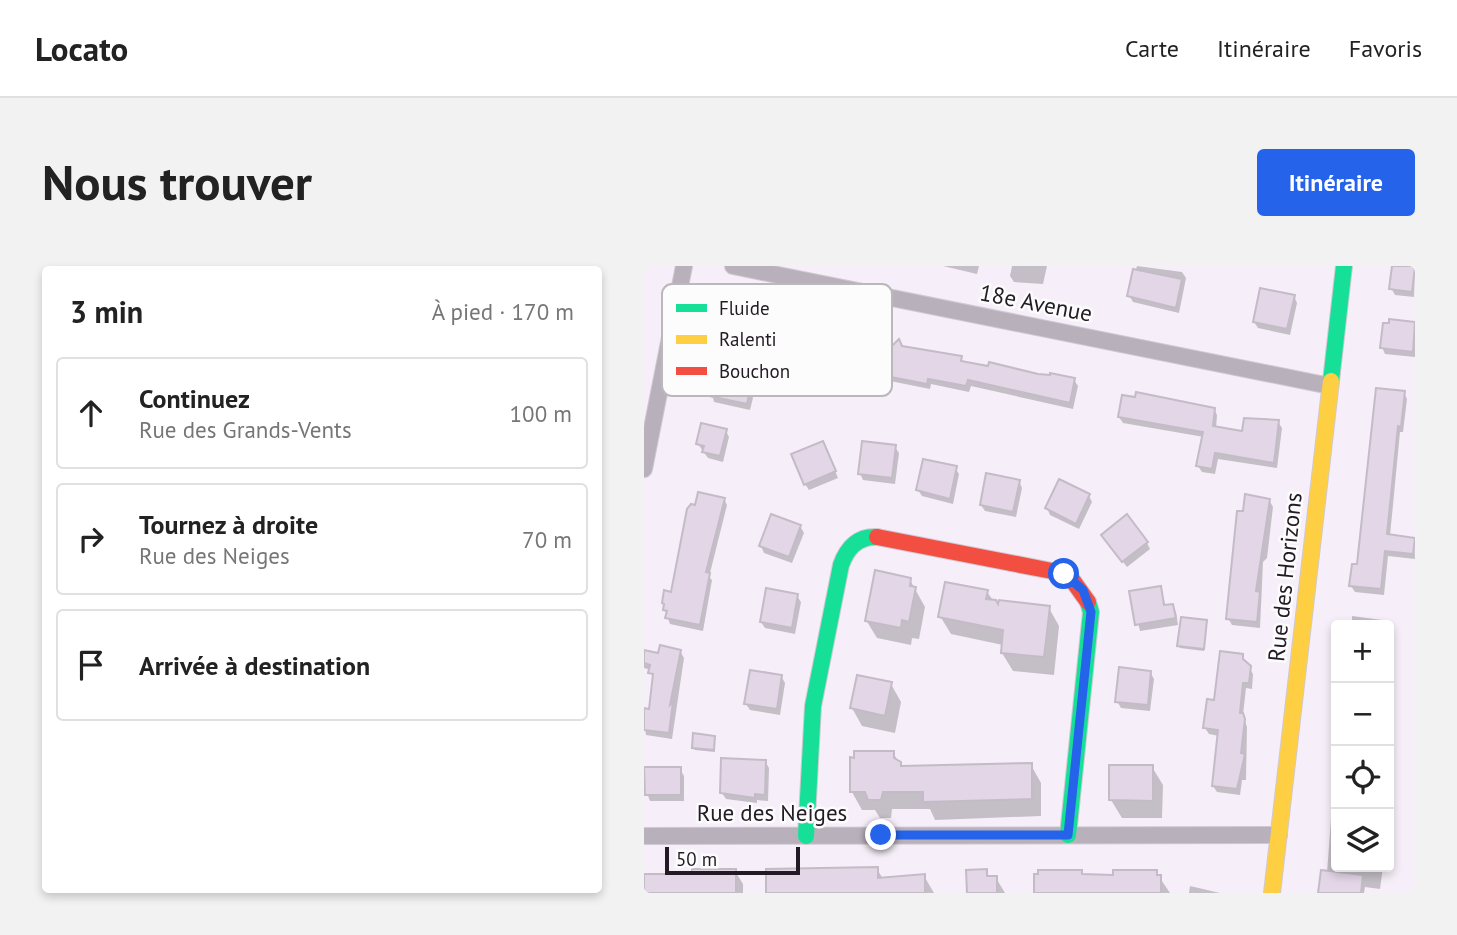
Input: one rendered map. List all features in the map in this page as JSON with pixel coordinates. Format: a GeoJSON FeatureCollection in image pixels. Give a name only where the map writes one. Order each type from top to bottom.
{"type":"FeatureCollection","features":[{"type":"Feature","properties":{"kind":"street"},"geometry":{"type":"LineString","coordinates":[[680,284],[684,266]]}},
{"type":"Feature","properties":{"kind":"street","name":"18e Avenue"},"geometry":{"type":"LineString","coordinates":[[733,266],[823,284]]}},
{"type":"Feature","properties":{"kind":"street","name":"Rue des Horizons"},"geometry":{"type":"LineString","coordinates":[[1272,893],[1344,266]]}},
{"type":"Feature","properties":{"kind":"street","name":"18e Avenue"},"geometry":{"type":"LineString","coordinates":[[892,298],[1330,386]]}},
{"type":"Feature","properties":{"kind":"street"},"geometry":{"type":"LineString","coordinates":[[644,468],[662,377]]}},
{"type":"Feature","properties":{"kind":"street"},"geometry":{"type":"LineString","coordinates":[[806,836],[813,706],[841,565],[848,548],[873,536],[1052,571],[1075,580],[1083,590],[1091,612],[1068,835]]}},
{"type":"Feature","properties":{"kind":"street","name":"Rue des Neiges"},"geometry":{"type":"LineString","coordinates":[[644,836],[1279,835]]}},
{"type":"Feature","properties":{"kind":"building"},"geometry":{"type":"Polygon","coordinates":[[[1392,266],[1415,266],[1412,292],[1389,289],[1392,266]]]}},
{"type":"Feature","properties":{"kind":"building"},"geometry":{"type":"Polygon","coordinates":[[[1133,269],[1182,279],[1176,308],[1127,296],[1133,269]]]}},
{"type":"Feature","properties":{"kind":"building"},"geometry":{"type":"Polygon","coordinates":[[[1260,288],[1295,295],[1287,329],[1253,322],[1260,288]]]}},
{"type":"Feature","properties":{"kind":"building"},"geometry":{"type":"Polygon","coordinates":[[[1389,319],[1415,322],[1413,352],[1380,348],[1383,323],[1389,323],[1389,319]]]}},
{"type":"Feature","properties":{"kind":"building"},"geometry":{"type":"Polygon","coordinates":[[[899,339],[902,346],[962,356],[961,361],[988,366],[989,362],[1038,374],[1050,373],[1075,378],[1070,403],[968,380],[966,386],[928,379],[927,384],[892,377],[892,345],[899,339]]]}},
{"type":"Feature","properties":{"kind":"building"},"geometry":{"type":"Polygon","coordinates":[[[1376,388],[1405,391],[1401,427],[1398,426],[1387,534],[1415,538],[1413,554],[1385,551],[1381,589],[1349,586],[1352,564],[1357,564],[1376,388]]]}},
{"type":"Feature","properties":{"kind":"building"},"geometry":{"type":"Polygon","coordinates":[[[1136,392],[1215,408],[1213,426],[1242,431],[1244,418],[1279,420],[1274,463],[1215,453],[1212,469],[1196,466],[1203,432],[1118,417],[1122,395],[1135,397],[1136,392]]]}},
{"type":"Feature","properties":{"kind":"building"},"geometry":{"type":"Polygon","coordinates":[[[709,396],[749,396],[747,404],[709,396]]]}},
{"type":"Feature","properties":{"kind":"building"},"geometry":{"type":"Polygon","coordinates":[[[701,423],[727,429],[720,456],[702,452],[704,446],[696,444],[701,423]]]}},
{"type":"Feature","properties":{"kind":"building"},"geometry":{"type":"Polygon","coordinates":[[[823,441],[836,471],[804,485],[791,454],[823,441]]]}},
{"type":"Feature","properties":{"kind":"building"},"geometry":{"type":"Polygon","coordinates":[[[862,441],[896,445],[892,478],[858,474],[862,441]]]}},
{"type":"Feature","properties":{"kind":"building"},"geometry":{"type":"Polygon","coordinates":[[[923,459],[957,466],[950,499],[916,490],[923,459]]]}},
{"type":"Feature","properties":{"kind":"building"},"geometry":{"type":"Polygon","coordinates":[[[986,473],[1020,480],[1013,512],[980,505],[986,473]]]}},
{"type":"Feature","properties":{"kind":"building"},"geometry":{"type":"Polygon","coordinates":[[[1059,479],[1090,494],[1076,524],[1045,508],[1059,479]]]}},
{"type":"Feature","properties":{"kind":"building"},"geometry":{"type":"Polygon","coordinates":[[[698,492],[725,498],[706,572],[710,573],[700,625],[665,618],[667,611],[663,610],[662,603],[664,590],[671,592],[687,509],[691,504],[695,505],[698,492]]]}},
{"type":"Feature","properties":{"kind":"building"},"geometry":{"type":"Polygon","coordinates":[[[1245,494],[1270,499],[1256,591],[1260,592],[1257,622],[1226,619],[1237,511],[1243,511],[1245,494]]]}},
{"type":"Feature","properties":{"kind":"building"},"geometry":{"type":"Polygon","coordinates":[[[771,514],[801,525],[789,557],[759,546],[771,514]]]}},
{"type":"Feature","properties":{"kind":"building"},"geometry":{"type":"Polygon","coordinates":[[[1127,514],[1148,542],[1122,562],[1101,535],[1127,514]]]}},
{"type":"Feature","properties":{"kind":"building"},"geometry":{"type":"Polygon","coordinates":[[[875,570],[911,578],[910,586],[916,587],[909,622],[902,620],[901,628],[865,621],[875,570]]]}},
{"type":"Feature","properties":{"kind":"building"},"geometry":{"type":"Polygon","coordinates":[[[945,582],[988,590],[986,599],[996,600],[998,604],[999,600],[1050,606],[1044,657],[1001,653],[1003,630],[938,617],[945,582]]]}},
{"type":"Feature","properties":{"kind":"building"},"geometry":{"type":"Polygon","coordinates":[[[1161,586],[1164,605],[1173,604],[1176,618],[1135,625],[1129,591],[1161,586]]]}},
{"type":"Feature","properties":{"kind":"building"},"geometry":{"type":"Polygon","coordinates":[[[766,588],[798,594],[792,628],[760,622],[766,588]]]}},
{"type":"Feature","properties":{"kind":"building"},"geometry":{"type":"Polygon","coordinates":[[[1181,617],[1207,620],[1204,649],[1177,646],[1181,617]]]}},
{"type":"Feature","properties":{"kind":"building"},"geometry":{"type":"Polygon","coordinates":[[[660,645],[681,650],[670,705],[673,702],[669,733],[644,730],[644,708],[649,709],[653,674],[648,673],[650,665],[644,663],[644,650],[658,653],[660,645]]]}},
{"type":"Feature","properties":{"kind":"building"},"geometry":{"type":"Polygon","coordinates":[[[1220,651],[1243,654],[1243,659],[1251,666],[1249,683],[1243,683],[1240,713],[1243,713],[1245,719],[1241,753],[1245,754],[1237,789],[1212,786],[1218,730],[1203,728],[1207,699],[1214,700],[1220,651]]]}},
{"type":"Feature","properties":{"kind":"building"},"geometry":{"type":"Polygon","coordinates":[[[1119,667],[1151,671],[1148,705],[1115,702],[1119,667]]]}},
{"type":"Feature","properties":{"kind":"building"},"geometry":{"type":"Polygon","coordinates":[[[750,670],[782,675],[777,709],[744,704],[750,670]]]}},
{"type":"Feature","properties":{"kind":"building"},"geometry":{"type":"Polygon","coordinates":[[[857,675],[892,682],[885,716],[850,708],[857,675]]]}},
{"type":"Feature","properties":{"kind":"building"},"geometry":{"type":"Polygon","coordinates":[[[693,733],[715,736],[714,750],[692,748],[693,733]]]}},
{"type":"Feature","properties":{"kind":"building"},"geometry":{"type":"Polygon","coordinates":[[[854,751],[894,751],[894,758],[901,762],[901,766],[1032,763],[1032,799],[923,802],[923,792],[883,792],[881,800],[868,800],[865,792],[850,792],[850,757],[854,758],[854,751]]]}},
{"type":"Feature","properties":{"kind":"building"},"geometry":{"type":"Polygon","coordinates":[[[721,758],[766,760],[765,795],[755,794],[755,798],[720,793],[721,758]]]}},
{"type":"Feature","properties":{"kind":"building"},"geometry":{"type":"Polygon","coordinates":[[[1109,765],[1153,765],[1153,801],[1109,800],[1109,765]]]}},
{"type":"Feature","properties":{"kind":"building"},"geometry":{"type":"Polygon","coordinates":[[[644,767],[681,767],[681,795],[645,795],[644,767]]]}},
{"type":"Feature","properties":{"kind":"building"},"geometry":{"type":"Polygon","coordinates":[[[878,867],[878,878],[925,874],[925,893],[766,893],[766,869],[878,867]]]}},
{"type":"Feature","properties":{"kind":"building"},"geometry":{"type":"Polygon","coordinates":[[[692,869],[736,869],[736,893],[644,893],[644,874],[692,874],[692,869]]]}},
{"type":"Feature","properties":{"kind":"building"},"geometry":{"type":"Polygon","coordinates":[[[987,869],[987,876],[997,876],[997,893],[967,893],[966,870],[987,869]]]}},
{"type":"Feature","properties":{"kind":"building"},"geometry":{"type":"Polygon","coordinates":[[[1038,870],[1082,870],[1082,874],[1113,875],[1113,870],[1157,870],[1157,875],[1161,875],[1161,893],[1034,893],[1034,874],[1038,874],[1038,870]]]}},
{"type":"Feature","properties":{"kind":"building"},"geometry":{"type":"Polygon","coordinates":[[[1321,870],[1363,875],[1361,893],[1318,893],[1321,870]]]}},
{"type":"Feature","properties":{"kind":"traffic: fast"},"geometry":{"type":"LineString","coordinates":[[1331,381],[1344,266]]}},
{"type":"Feature","properties":{"kind":"traffic: fast"},"geometry":{"type":"LineString","coordinates":[[806,836],[813,706],[841,565],[854,544],[877,537]]}},
{"type":"Feature","properties":{"kind":"traffic: fast"},"geometry":{"type":"LineString","coordinates":[[1068,835],[1091,612],[1088,602]]}},
{"type":"Feature","properties":{"kind":"traffic: slow"},"geometry":{"type":"LineString","coordinates":[[1272,893],[1331,381]]}},
{"type":"Feature","properties":{"kind":"traffic: jam"},"geometry":{"type":"LineString","coordinates":[[877,537],[1052,571],[1073,581],[1088,602]]}},
{"type":"Feature","properties":{"kind":"route"},"geometry":{"type":"LineString","coordinates":[[881,835],[1068,835],[1091,612],[1083,590],[1075,580],[1064,574]]}}]}
